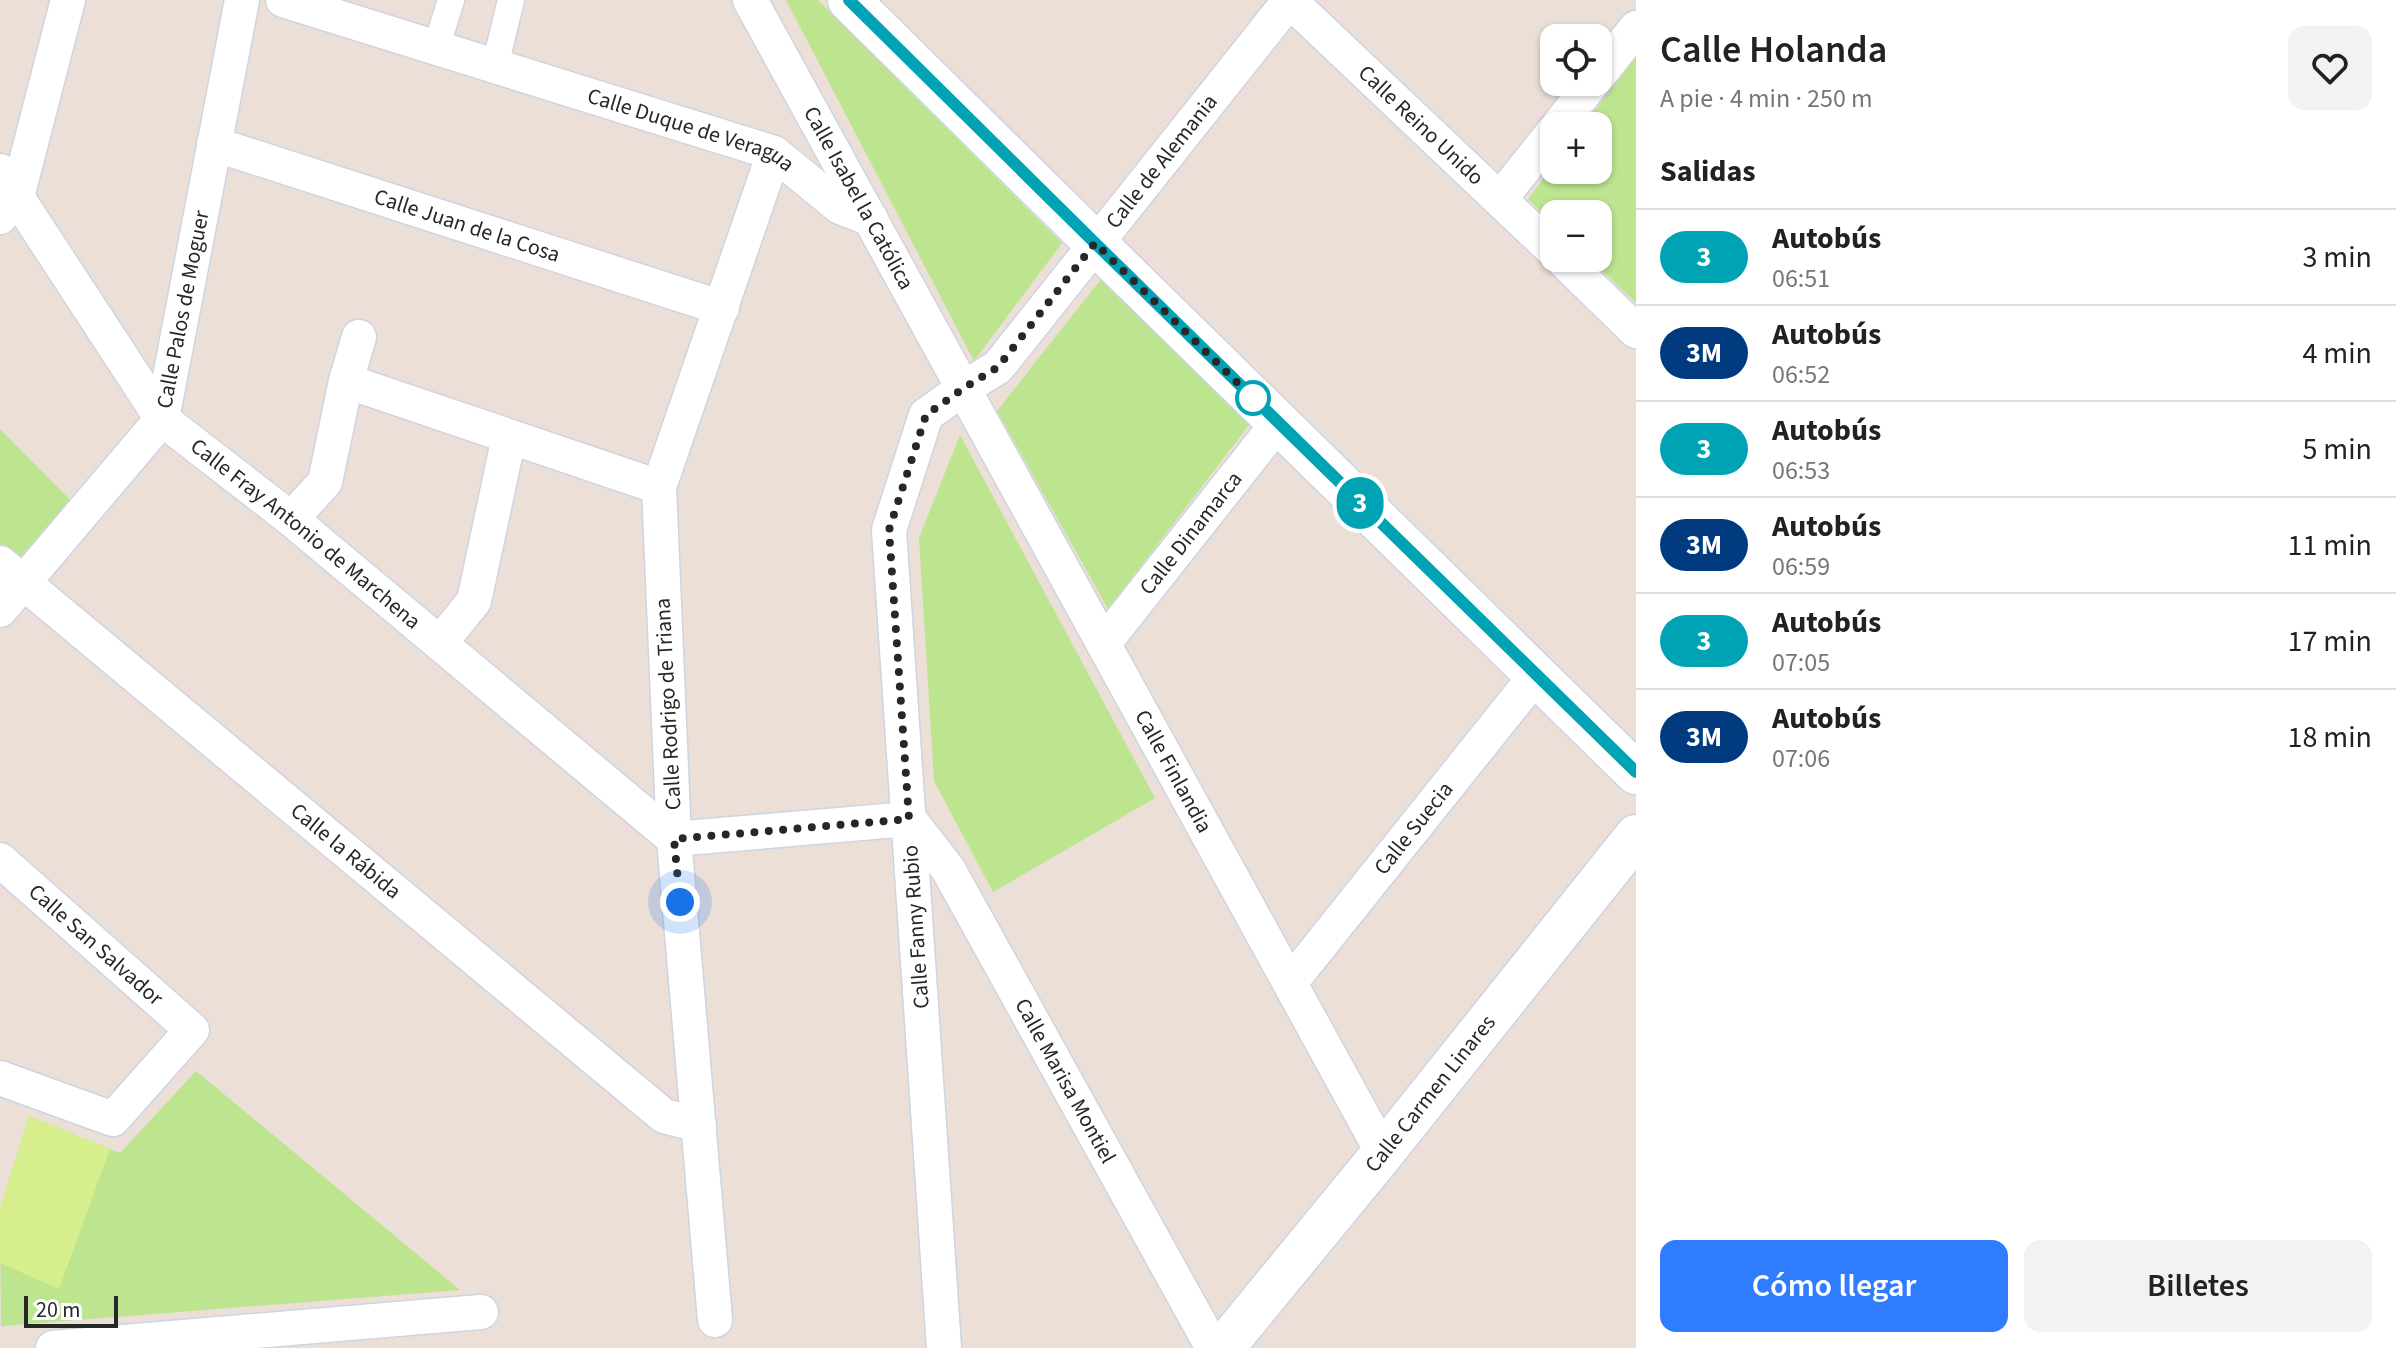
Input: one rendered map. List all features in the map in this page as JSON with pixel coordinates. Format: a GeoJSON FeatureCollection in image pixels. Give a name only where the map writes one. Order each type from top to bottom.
{"type":"FeatureCollection","features":[{"type":"Feature","properties":{"kind":"street"},"geometry":{"type":"LineString","coordinates":[[6,195],[68,0]]}},
{"type":"Feature","properties":{"kind":"street","name":"Calle Palos de Moguer"},"geometry":{"type":"LineString","coordinates":[[0,610],[12,572],[162,419],[242,0]]}},
{"type":"Feature","properties":{"kind":"street","name":"Calle Duque de Veragua"},"geometry":{"type":"LineString","coordinates":[[283,0],[774,153],[840,207],[871,219]]}},
{"type":"Feature","properties":{"kind":"street"},"geometry":{"type":"LineString","coordinates":[[436,48],[451,0]]}},
{"type":"Feature","properties":{"kind":"street"},"geometry":{"type":"LineString","coordinates":[[495,66],[511,0]]}},
{"type":"Feature","properties":{"kind":"street"},"geometry":{"type":"LineString","coordinates":[[849,0],[1636,773]]}},
{"type":"Feature","properties":{"kind":"street","name":"Calle de Alemania"},"geometry":{"type":"LineString","coordinates":[[964,388],[998,367],[1289,0]]}},
{"type":"Feature","properties":{"kind":"street","name":"Calle Reino Unido"},"geometry":{"type":"LineString","coordinates":[[1289,0],[1540,238]]}},
{"type":"Feature","properties":{"kind":"street","name":"Calle Isabel la Católica"},"geometry":{"type":"LineString","coordinates":[[753,3],[964,388]]}},
{"type":"Feature","properties":{"kind":"street"},"geometry":{"type":"LineString","coordinates":[[1612,58],[1636,28]]}},
{"type":"Feature","properties":{"kind":"street"},"geometry":{"type":"LineString","coordinates":[[1569,112],[1582,96]]}},
{"type":"Feature","properties":{"kind":"street","name":"Calle Juan de la Cosa"},"geometry":{"type":"LineString","coordinates":[[214,144],[722,308]]}},
{"type":"Feature","properties":{"kind":"street"},"geometry":{"type":"LineString","coordinates":[[1500,199],[1540,149]]}},
{"type":"Feature","properties":{"kind":"street","name":"Calle Rodrigo de Triana"},"geometry":{"type":"LineString","coordinates":[[715,1320],[674,839],[659,487],[774,153]]}},
{"type":"Feature","properties":{"kind":"street","name":"Calle Fray Antonio de Marchena"},"geometry":{"type":"LineString","coordinates":[[6,195],[162,419],[291,519],[674,839]]}},
{"type":"Feature","properties":{"kind":"street"},"geometry":{"type":"LineString","coordinates":[[1575,272],[1636,331]]}},
{"type":"Feature","properties":{"kind":"street"},"geometry":{"type":"LineString","coordinates":[[291,519],[325,482],[346,381],[359,337]]}},
{"type":"Feature","properties":{"kind":"street"},"geometry":{"type":"LineString","coordinates":[[346,381],[659,487]]}},
{"type":"Feature","properties":{"kind":"street","name":"Calle Finlandia"},"geometry":{"type":"LineString","coordinates":[[964,388],[1383,1153]]}},
{"type":"Feature","properties":{"kind":"street","name":"Calle Fanny Rubio"},"geometry":{"type":"LineString","coordinates":[[944,1348],[889,530],[926,415],[964,388]]}},
{"type":"Feature","properties":{"kind":"street","name":"Calle Dinamarca"},"geometry":{"type":"LineString","coordinates":[[1104,643],[1278,423]]}},
{"type":"Feature","properties":{"kind":"street"},"geometry":{"type":"LineString","coordinates":[[440,643],[474,601],[509,437]]}},
{"type":"Feature","properties":{"kind":"street","name":"Calle la Rábida"},"geometry":{"type":"LineString","coordinates":[[12,572],[664,1116],[699,1125]]}},
{"type":"Feature","properties":{"kind":"street","name":"Calle Suecia"},"geometry":{"type":"LineString","coordinates":[[1290,983],[1537,674]]}},
{"type":"Feature","properties":{"kind":"street"},"geometry":{"type":"LineString","coordinates":[[674,839],[909,819]]}},
{"type":"Feature","properties":{"kind":"street","name":"Calle Marisa Montiel"},"geometry":{"type":"LineString","coordinates":[[909,819],[948,869],[1213,1348]]}},
{"type":"Feature","properties":{"kind":"street","name":"Calle Carmen Linares"},"geometry":{"type":"LineString","coordinates":[[1223,1348],[1636,836]]}},
{"type":"Feature","properties":{"kind":"street","name":"Calle San Salvador"},"geometry":{"type":"LineString","coordinates":[[0,860],[192,1030],[113,1119],[0,1078]]}},
{"type":"Feature","properties":{"kind":"street"},"geometry":{"type":"LineString","coordinates":[[53,1348],[481,1312]]}},
{"type":"Feature","properties":{"kind":"green space"},"geometry":{"type":"Polygon","coordinates":[[[786,0],[818,0],[1062,243],[974,361],[786,0]]]}},
{"type":"Feature","properties":{"kind":"green space"},"geometry":{"type":"Polygon","coordinates":[[[1636,57],[1636,303],[1604,272],[1612,272],[1612,200],[1540,200],[1540,211],[1528,199],[1540,183],[1612,184],[1612,112],[1594,112],[1606,96],[1612,96],[1612,88],[1636,57]]]}},
{"type":"Feature","properties":{"kind":"green space"},"geometry":{"type":"Polygon","coordinates":[[[1101,279],[1249,425],[1108,609],[997,411],[1101,279]]]}},
{"type":"Feature","properties":{"kind":"green space"},"geometry":{"type":"Polygon","coordinates":[[[0,429],[73,503],[20,561],[0,545],[0,429]]]}},
{"type":"Feature","properties":{"kind":"green space"},"geometry":{"type":"Polygon","coordinates":[[[960,435],[1155,798],[993,892],[934,781],[919,538],[960,435]]]}},
{"type":"Feature","properties":{"kind":"green space"},"geometry":{"type":"Polygon","coordinates":[[[196,1071],[460,1290],[1,1326],[0,1209],[29,1116],[120,1153],[196,1071]]]}},
{"type":"Feature","properties":{"kind":"green space"},"geometry":{"type":"Polygon","coordinates":[[[29,1116],[110,1149],[59,1289],[0,1263],[0,1209],[29,1116]]]}},
{"type":"Feature","properties":{"kind":"bus line","name":"3"},"geometry":{"type":"LineString","coordinates":[[849,0],[1636,772]]}},
{"type":"Feature","properties":{"kind":"route"},"geometry":{"type":"LineString","coordinates":[[680,902],[674,839],[909,819],[889,530],[926,415],[998,367],[1095,243],[1258,403],[1253,398]]}}]}
